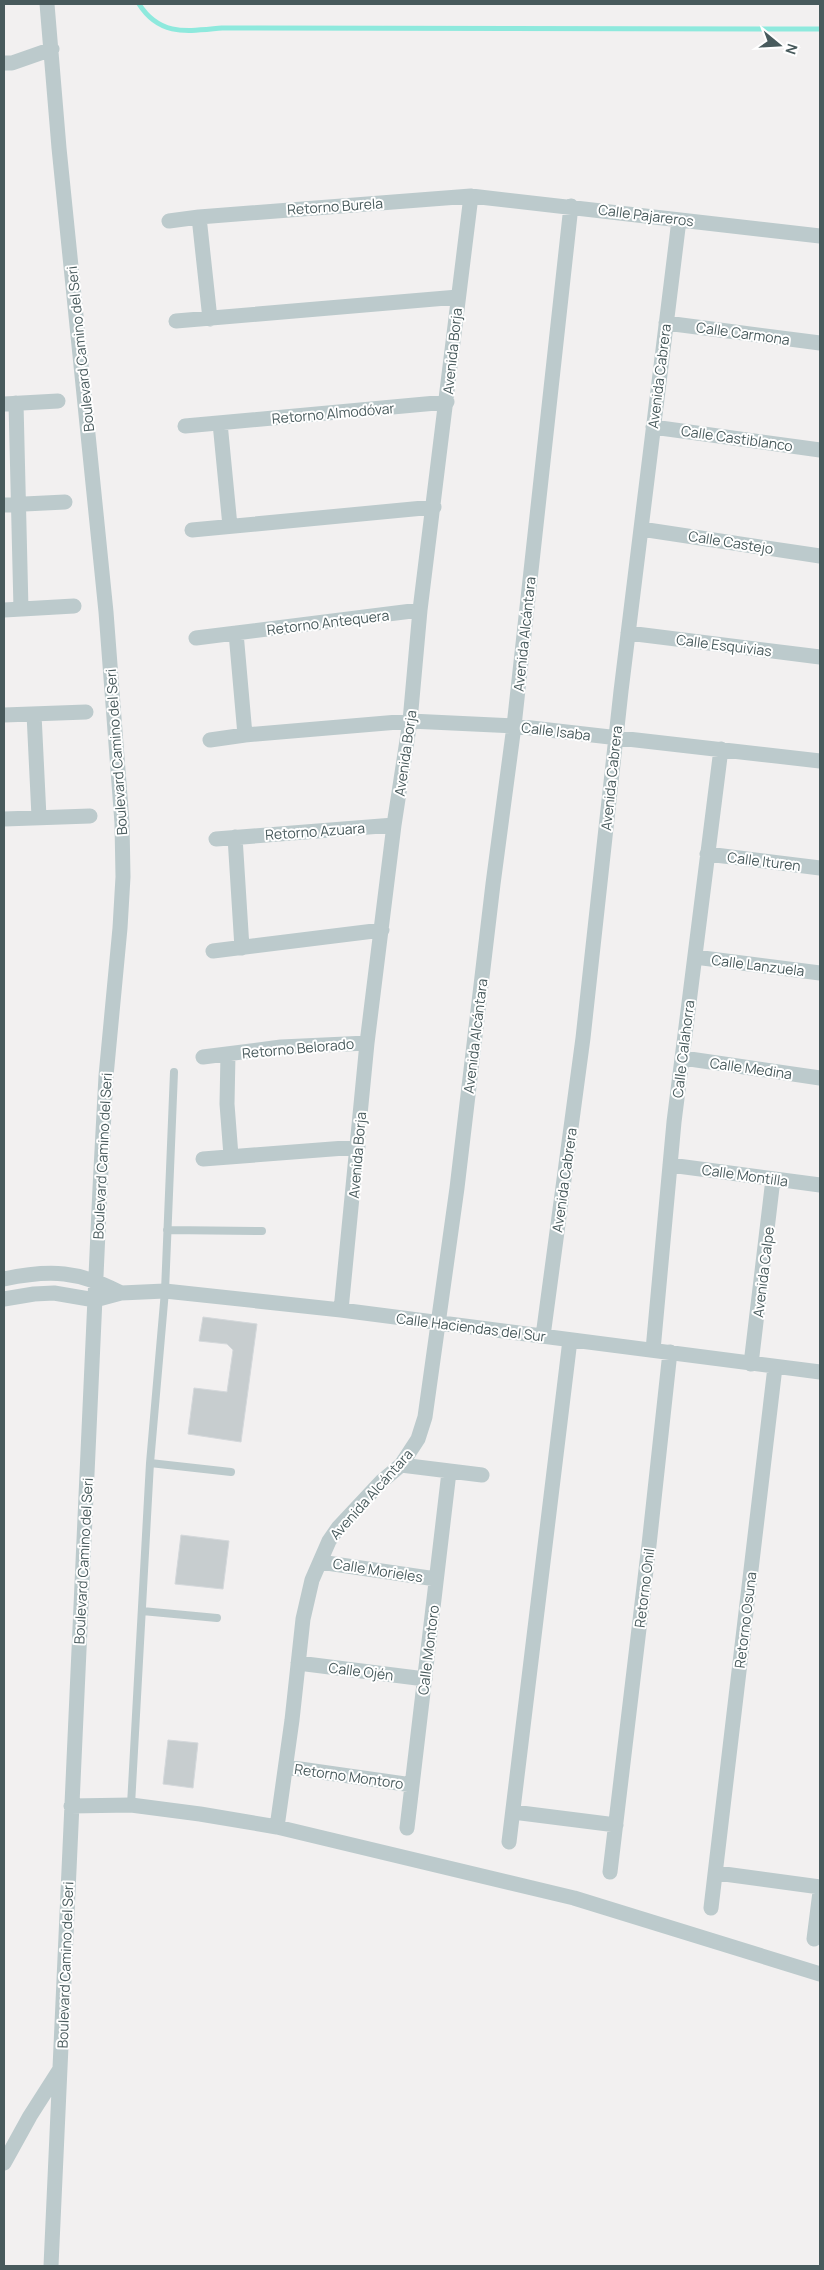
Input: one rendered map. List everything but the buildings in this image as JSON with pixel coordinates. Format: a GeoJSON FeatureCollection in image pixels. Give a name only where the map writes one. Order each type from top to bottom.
{"type":"FeatureCollection","features":[{"type":"Feature","properties":{"kind":"street","name":"Boulevard Camino del Seri"},"geometry":{"type":"LineString","coordinates":[[47,4],[59,148],[77,310],[116,719],[122,823],[121,911],[106,1076],[51,2266]]}},
{"type":"Feature","properties":{"kind":"street"},"geometry":{"type":"LineString","coordinates":[[4,63],[12,63],[52,49]]}},
{"type":"Feature","properties":{"kind":"street","name":"Calle Pajareros"},"geometry":{"type":"LineString","coordinates":[[471,196],[820,236]]}},
{"type":"Feature","properties":{"kind":"street","name":"Retorno Burela"},"geometry":{"type":"LineString","coordinates":[[170,221],[199,217],[471,196]]}},
{"type":"Feature","properties":{"kind":"street","name":"Avenida Borja"},"geometry":{"type":"LineString","coordinates":[[341,1310],[367,1043],[394,825],[410,721],[420,610],[471,196]]}},
{"type":"Feature","properties":{"kind":"street","name":"Avenida Alcántara"},"geometry":{"type":"LineString","coordinates":[[277,1827],[303,1619],[312,1580],[329,1541],[338,1528],[400,1466],[418,1439],[425,1417],[439,1323],[514,726],[571,206]]}},
{"type":"Feature","properties":{"kind":"street"},"geometry":{"type":"LineString","coordinates":[[199,217],[210,319]]}},
{"type":"Feature","properties":{"kind":"street","name":"Avenida Cabrera"},"geometry":{"type":"LineString","coordinates":[[543,1336],[584,1038],[628,632],[679,220]]}},
{"type":"Feature","properties":{"kind":"street"},"geometry":{"type":"LineString","coordinates":[[820,232],[820,246]]}},
{"type":"Feature","properties":{"kind":"street"},"geometry":{"type":"LineString","coordinates":[[176,321],[458,297]]}},
{"type":"Feature","properties":{"kind":"street","name":"Calle Carmona"},"geometry":{"type":"LineString","coordinates":[[666,323],[820,344]]}},
{"type":"Feature","properties":{"kind":"street"},"geometry":{"type":"LineString","coordinates":[[21,609],[11,505],[10,404],[58,401]]}},
{"type":"Feature","properties":{"kind":"street","name":"Retorno Almodóvar"},"geometry":{"type":"LineString","coordinates":[[185,426],[447,402]]}},
{"type":"Feature","properties":{"kind":"street"},"geometry":{"type":"LineString","coordinates":[[220,423],[230,526]]}},
{"type":"Feature","properties":{"kind":"street","name":"Calle Castiblanco"},"geometry":{"type":"LineString","coordinates":[[653,427],[820,450]]}},
{"type":"Feature","properties":{"kind":"street"},"geometry":{"type":"LineString","coordinates":[[11,505],[65,502]]}},
{"type":"Feature","properties":{"kind":"street"},"geometry":{"type":"LineString","coordinates":[[192,530],[434,507]]}},
{"type":"Feature","properties":{"kind":"street","name":"Calle Castejo"},"geometry":{"type":"LineString","coordinates":[[641,529],[820,556]]}},
{"type":"Feature","properties":{"kind":"street"},"geometry":{"type":"LineString","coordinates":[[4,610],[74,606]]}},
{"type":"Feature","properties":{"kind":"street","name":"Retorno Antequera"},"geometry":{"type":"LineString","coordinates":[[196,638],[420,610]]}},
{"type":"Feature","properties":{"kind":"street","name":"Calle Esquivias"},"geometry":{"type":"LineString","coordinates":[[628,632],[820,657]]}},
{"type":"Feature","properties":{"kind":"street"},"geometry":{"type":"LineString","coordinates":[[236,633],[245,735]]}},
{"type":"Feature","properties":{"kind":"street"},"geometry":{"type":"LineString","coordinates":[[4,715],[86,712]]}},
{"type":"Feature","properties":{"kind":"street"},"geometry":{"type":"LineString","coordinates":[[34,714],[39,817]]}},
{"type":"Feature","properties":{"kind":"street"},"geometry":{"type":"LineString","coordinates":[[210,740],[245,735],[410,721]]}},
{"type":"Feature","properties":{"kind":"street","name":"Calle Isaba"},"geometry":{"type":"LineString","coordinates":[[410,721],[514,726],[820,761]]}},
{"type":"Feature","properties":{"kind":"street","name":"Calle Calahorra"},"geometry":{"type":"LineString","coordinates":[[653,1350],[670,1164],[721,750]]}},
{"type":"Feature","properties":{"kind":"street"},"geometry":{"type":"LineString","coordinates":[[4,819],[90,816]]}},
{"type":"Feature","properties":{"kind":"street","name":"Retorno Azuara"},"geometry":{"type":"LineString","coordinates":[[216,839],[394,825]]}},
{"type":"Feature","properties":{"kind":"street"},"geometry":{"type":"LineString","coordinates":[[235,837],[242,948]]}},
{"type":"Feature","properties":{"kind":"street","name":"Calle Ituren"},"geometry":{"type":"LineString","coordinates":[[707,854],[820,868]]}},
{"type":"Feature","properties":{"kind":"street"},"geometry":{"type":"LineString","coordinates":[[213,951],[382,930]]}},
{"type":"Feature","properties":{"kind":"street","name":"Calle Lanzuela"},"geometry":{"type":"LineString","coordinates":[[695,957],[820,973]]}},
{"type":"Feature","properties":{"kind":"street","name":"Retorno Belorado"},"geometry":{"type":"LineString","coordinates":[[203,1057],[280,1047],[367,1043]]}},
{"type":"Feature","properties":{"kind":"street","name":"Retorno Belorado"},"geometry":{"type":"LineString","coordinates":[[228,1054],[227,1104],[231,1156]]}},
{"type":"Feature","properties":{"kind":"street","name":"Calle Medina"},"geometry":{"type":"LineString","coordinates":[[683,1058],[820,1078]]}},
{"type":"Feature","properties":{"kind":"street"},"geometry":{"type":"LineString","coordinates":[[202,1159],[358,1147]]}},
{"type":"Feature","properties":{"kind":"street","name":"Calle Montilla"},"geometry":{"type":"LineString","coordinates":[[670,1164],[820,1185]]}},
{"type":"Feature","properties":{"kind":"street","name":"Avenida Calpe"},"geometry":{"type":"LineString","coordinates":[[751,1364],[773,1179]]}},
{"type":"Feature","properties":{"kind":"street","name":"Calle Haciendas del Sur"},"geometry":{"type":"LineString","coordinates":[[4,1279],[48,1272],[72,1274],[96,1280],[122,1293]]}},
{"type":"Feature","properties":{"kind":"street","name":"Calle Haciendas del Sur"},"geometry":{"type":"LineString","coordinates":[[4,1299],[54,1293],[95,1300],[122,1293],[165,1291],[341,1310],[820,1372]]}},
{"type":"Feature","properties":{"kind":"street"},"geometry":{"type":"LineString","coordinates":[[509,1842],[570,1340]]}},
{"type":"Feature","properties":{"kind":"street","name":"Retorno Onil"},"geometry":{"type":"LineString","coordinates":[[610,1872],[670,1352]]}},
{"type":"Feature","properties":{"kind":"street","name":"Retorno Osuna"},"geometry":{"type":"LineString","coordinates":[[712,1908],[775,1367]]}},
{"type":"Feature","properties":{"kind":"street"},"geometry":{"type":"LineString","coordinates":[[400,1466],[482,1475]]}},
{"type":"Feature","properties":{"kind":"street","name":"Calle Montoro"},"geometry":{"type":"LineString","coordinates":[[407,1828],[449,1472]]}},
{"type":"Feature","properties":{"kind":"street","name":"Calle Morieles"},"geometry":{"type":"LineString","coordinates":[[320,1562],[436,1579]]}},
{"type":"Feature","properties":{"kind":"street","name":"Calle Ojén"},"geometry":{"type":"LineString","coordinates":[[298,1663],[424,1679]]}},
{"type":"Feature","properties":{"kind":"street","name":"Retorno Montoro"},"geometry":{"type":"LineString","coordinates":[[286,1767],[412,1785]]}},
{"type":"Feature","properties":{"kind":"street"},"geometry":{"type":"LineString","coordinates":[[71,1806],[131,1805],[277,1827],[574,1898],[820,1974]]}},
{"type":"Feature","properties":{"kind":"street"},"geometry":{"type":"LineString","coordinates":[[513,1812],[616,1825]]}},
{"type":"Feature","properties":{"kind":"street"},"geometry":{"type":"LineString","coordinates":[[717,1873],[820,1887]]}},
{"type":"Feature","properties":{"kind":"street"},"geometry":{"type":"LineString","coordinates":[[814,1939],[820,1892]]}},
{"type":"Feature","properties":{"kind":"street"},"geometry":{"type":"LineString","coordinates":[[4,2163],[30,2116],[61,2068]]}},
{"type":"Feature","properties":{"kind":"lane"},"geometry":{"type":"LineString","coordinates":[[131,1805],[150,1463],[165,1291],[174,1072]]}},
{"type":"Feature","properties":{"kind":"lane"},"geometry":{"type":"LineString","coordinates":[[167,1230],[262,1231]]}},
{"type":"Feature","properties":{"kind":"lane"},"geometry":{"type":"LineString","coordinates":[[150,1463],[231,1472]]}},
{"type":"Feature","properties":{"kind":"lane"},"geometry":{"type":"LineString","coordinates":[[142,1611],[218,1618]]}},
{"type":"Feature","properties":{"kind":"waterway"},"geometry":{"type":"LineString","coordinates":[[139,4],[147,15],[156,22],[176,30],[222,28],[820,29]]}}]}
